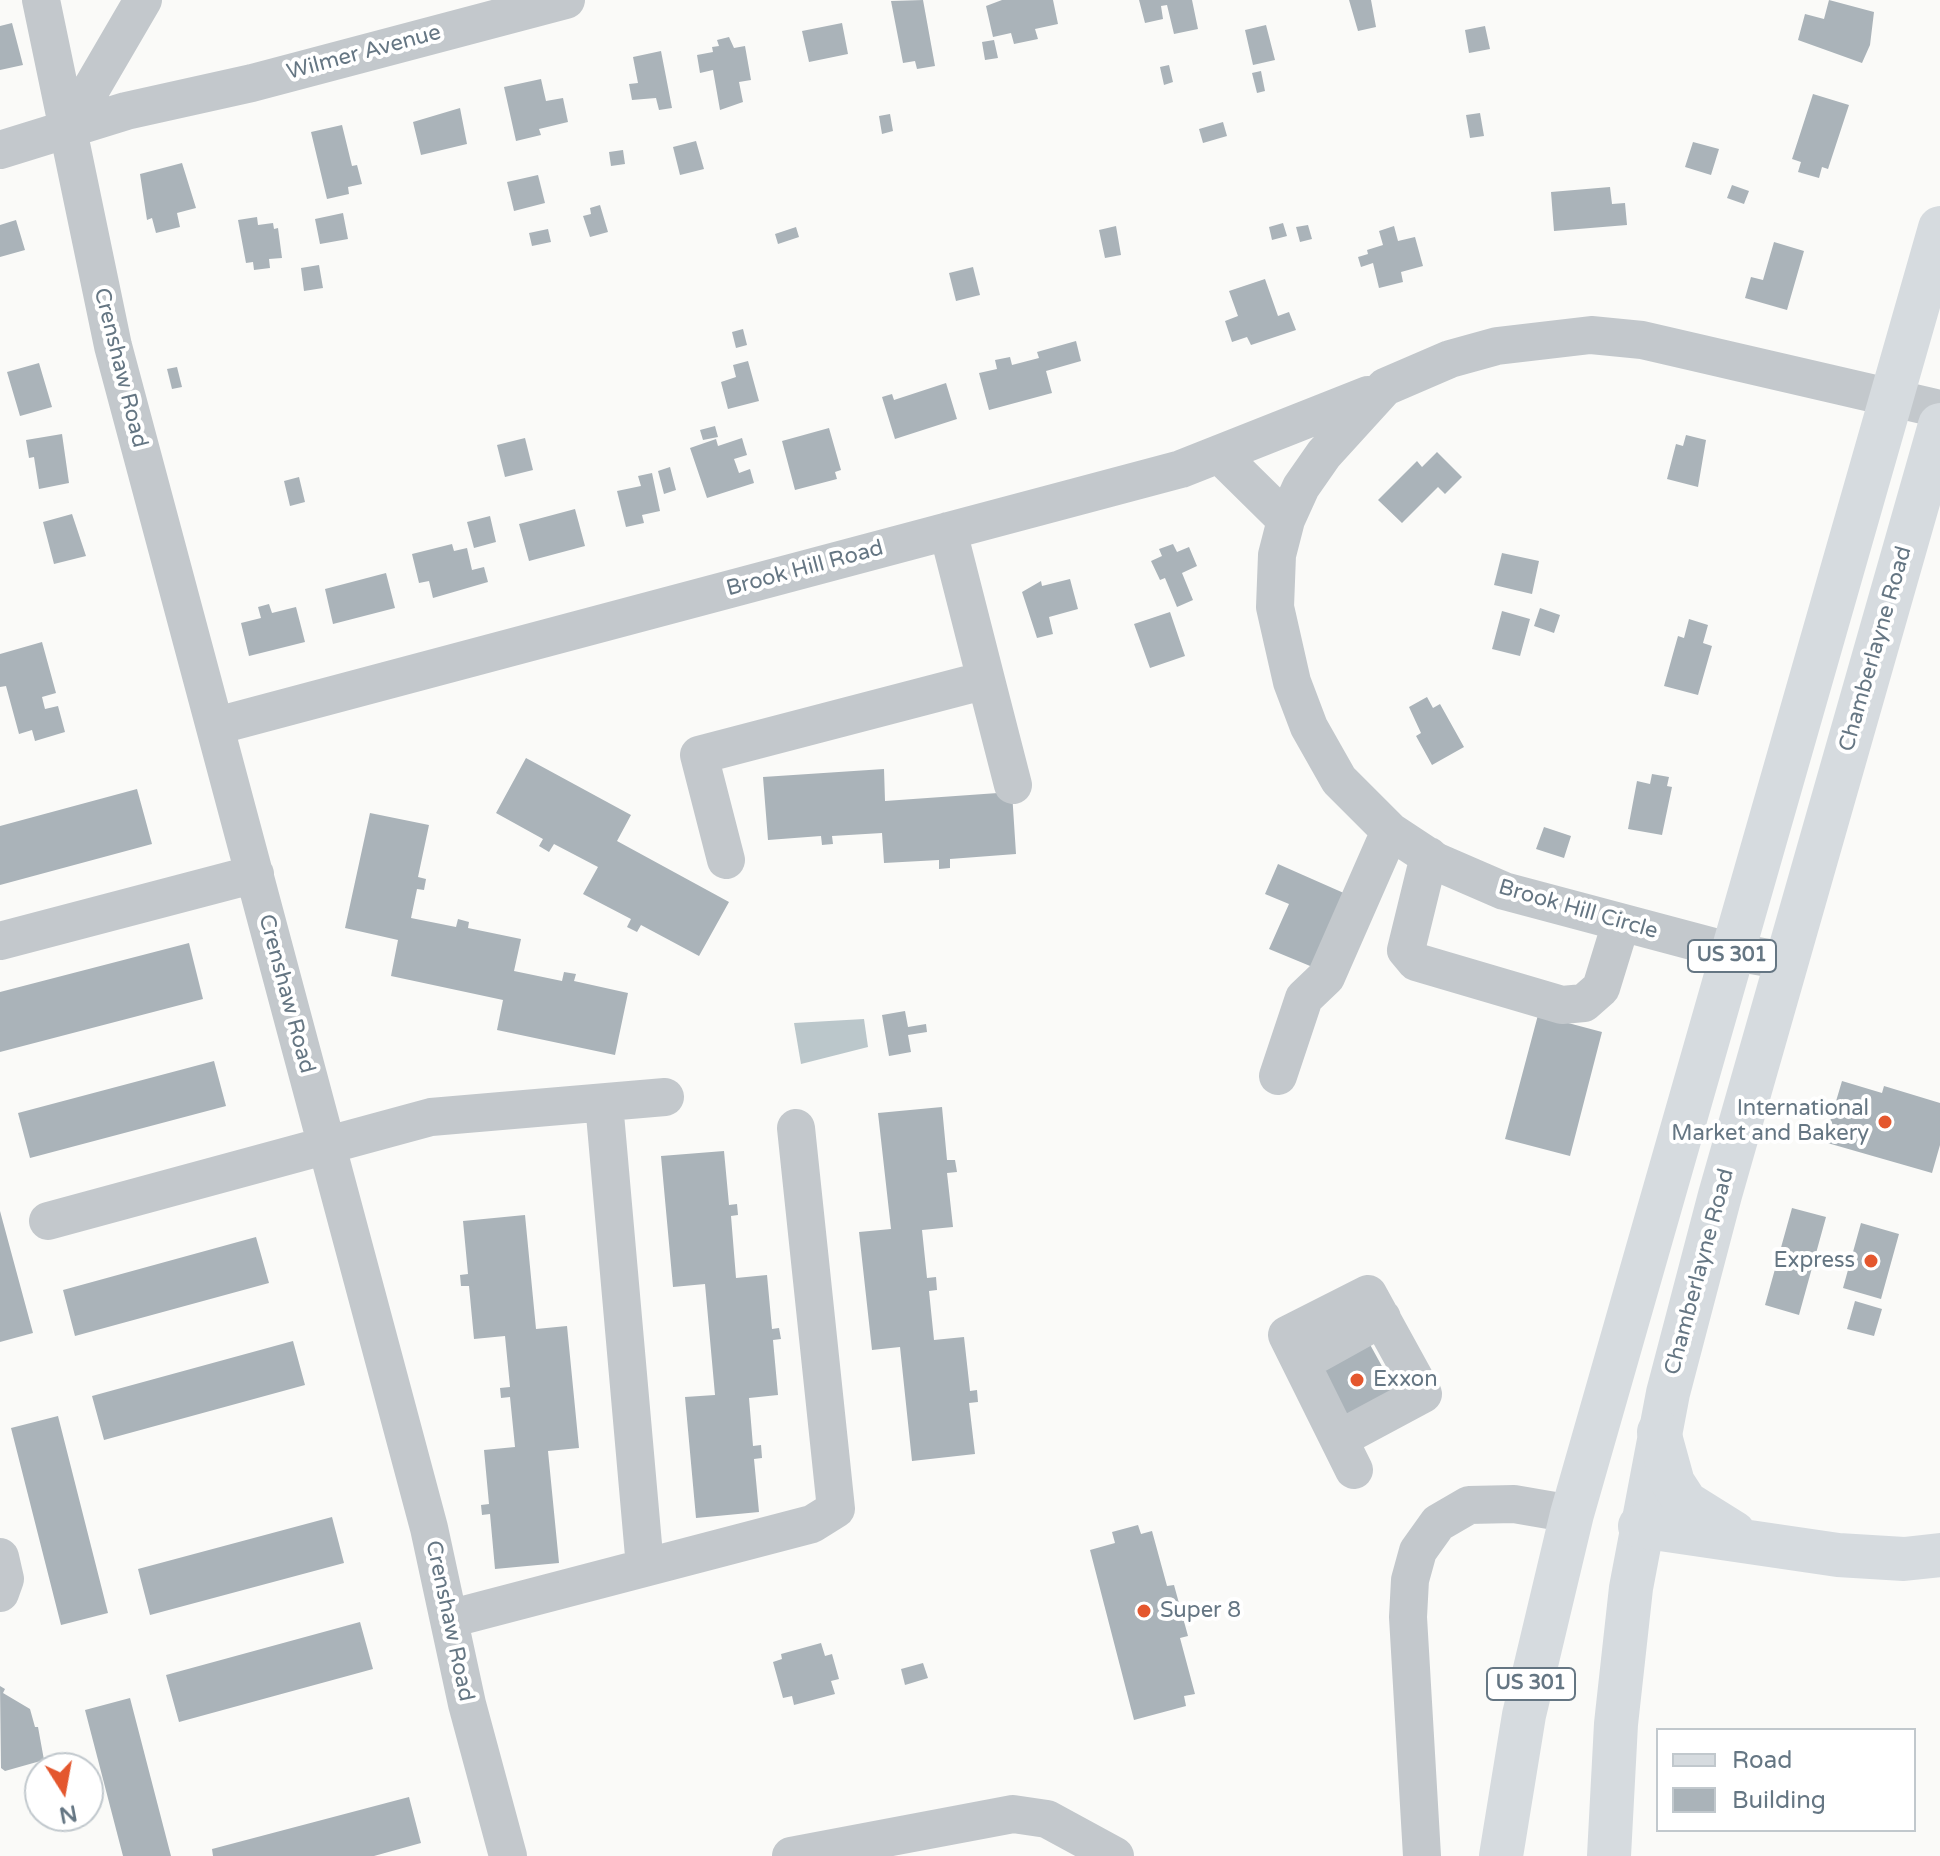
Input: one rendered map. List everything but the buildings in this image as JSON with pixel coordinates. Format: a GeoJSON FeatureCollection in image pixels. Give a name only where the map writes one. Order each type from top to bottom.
{"type":"FeatureCollection","features":[{"type":"Feature","properties":{"kind":"main road","name":"US 301"},"geometry":{"type":"LineString","coordinates":[[1501,1856],[1524,1715],[1572,1514],[1940,228]]}},
{"type":"Feature","properties":{"kind":"main road","name":"Chamberlayne Road"},"geometry":{"type":"LineString","coordinates":[[1609,1856],[1621,1673],[1640,1526],[1659,1432],[1694,1286],[1940,425]]}},
{"type":"Feature","properties":{"kind":"main road"},"geometry":{"type":"LineString","coordinates":[[1659,1432],[1673,1483],[1686,1503],[1708,1519],[1754,1543]]}},
{"type":"Feature","properties":{"kind":"main road"},"geometry":{"type":"LineString","coordinates":[[1572,1514],[1870,1558],[1940,1555]]}},
{"type":"Feature","properties":{"kind":"street","name":"Crenshaw Road"},"geometry":{"type":"LineString","coordinates":[[41,0],[66,132],[113,346],[429,1528],[467,1704],[508,1856]]}},
{"type":"Feature","properties":{"kind":"street"},"geometry":{"type":"LineString","coordinates":[[66,132],[143,0]]}},
{"type":"Feature","properties":{"kind":"street","name":"Wilmer Avenue"},"geometry":{"type":"LineString","coordinates":[[0,150],[161,103],[252,83],[566,0]]}},
{"type":"Feature","properties":{"kind":"street"},"geometry":{"type":"LineString","coordinates":[[109,62],[128,85],[161,103]]}},
{"type":"Feature","properties":{"kind":"street","name":"Brook Hill Circle"},"geometry":{"type":"LineString","coordinates":[[1787,961],[1733,952],[1504,891],[1429,856],[1390,831],[1339,780],[1309,727],[1292,682],[1275,607],[1277,555],[1286,520],[1301,487],[1324,454],[1385,387],[1450,359],[1497,346],[1591,335],[1685,347],[1940,409]]}},
{"type":"Feature","properties":{"kind":"street","name":"Brook Hill Road"},"geometry":{"type":"LineString","coordinates":[[216,726],[1181,469],[1385,387]]}},
{"type":"Feature","properties":{"kind":"street"},"geometry":{"type":"LineString","coordinates":[[1219,454],[1286,520]]}},
{"type":"Feature","properties":{"kind":"street"},"geometry":{"type":"LineString","coordinates":[[948,531],[1013,785]]}},
{"type":"Feature","properties":{"kind":"street"},"geometry":{"type":"LineString","coordinates":[[726,860],[699,755],[986,680]]}},
{"type":"Feature","properties":{"kind":"street"},"geometry":{"type":"LineString","coordinates":[[1278,1076],[1304,998],[1326,977],[1390,831]]}},
{"type":"Feature","properties":{"kind":"street"},"geometry":{"type":"LineString","coordinates":[[1429,856],[1406,950],[1416,962],[1562,1005],[1584,1003],[1601,988],[1621,923]]}},
{"type":"Feature","properties":{"kind":"street"},"geometry":{"type":"LineString","coordinates":[[0,941],[255,874]]}},
{"type":"Feature","properties":{"kind":"street"},"geometry":{"type":"LineString","coordinates":[[48,1221],[326,1143],[431,1117],[665,1097]]}},
{"type":"Feature","properties":{"kind":"street"},"geometry":{"type":"LineString","coordinates":[[604,1103],[645,1567]]}},
{"type":"Feature","properties":{"kind":"street"},"geometry":{"type":"LineString","coordinates":[[449,1619],[812,1524],[836,1509],[796,1128]]}},
{"type":"Feature","properties":{"kind":"street"},"geometry":{"type":"LineString","coordinates":[[1368,1294],[1423,1394],[1346,1455],[1287,1335],[1368,1294]]}},
{"type":"Feature","properties":{"kind":"street"},"geometry":{"type":"LineString","coordinates":[[1422,1856],[1408,1617],[1410,1580],[1418,1551],[1438,1523],[1469,1505],[1497,1502],[1572,1514]]}},
{"type":"Feature","properties":{"kind":"street"},"geometry":{"type":"LineString","coordinates":[[0,1557],[5,1579],[0,1593]]}},
{"type":"Feature","properties":{"kind":"street"},"geometry":{"type":"LineString","coordinates":[[791,1856],[1013,1814],[1047,1819],[1115,1856]]}},
{"type":"Feature","properties":{"kind":"shaded area"},"geometry":{"type":"Polygon","coordinates":[[[864,1019],[868,1047],[801,1064],[794,1023],[864,1019]]]}},
{"type":"Feature","properties":{"kind":"place","name":"International Market and Bakery"},"geometry":{"type":"Point","coordinates":[1885,1122]}},
{"type":"Feature","properties":{"kind":"place","name":"Express"},"geometry":{"type":"Point","coordinates":[1871,1261]}},
{"type":"Feature","properties":{"kind":"place","name":"Exxon"},"geometry":{"type":"Point","coordinates":[1357,1380]}},
{"type":"Feature","properties":{"kind":"place","name":"Super 8"},"geometry":{"type":"Point","coordinates":[1144,1611]}}]}
